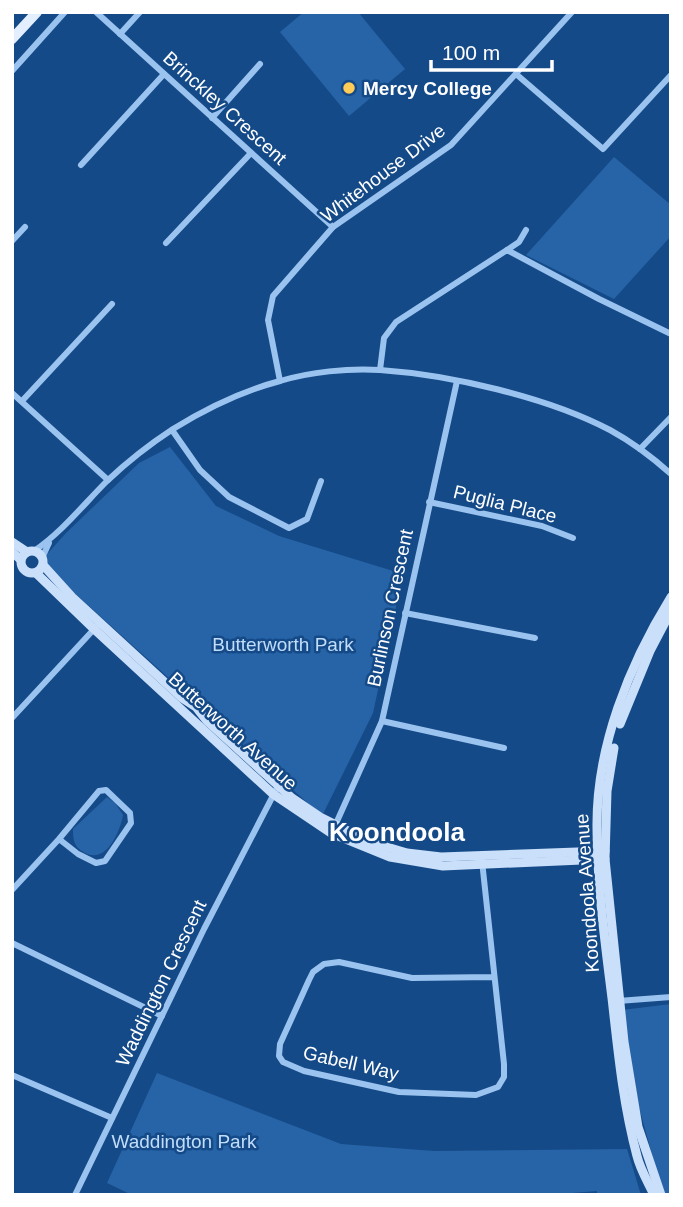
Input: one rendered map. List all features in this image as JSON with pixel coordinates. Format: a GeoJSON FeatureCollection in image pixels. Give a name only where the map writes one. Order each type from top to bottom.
{"type":"FeatureCollection","features":[{"type":"Feature","properties":{"kind":"main road"},"geometry":{"type":"LineString","coordinates":[[12,39],[37,12]]}},
{"type":"Feature","properties":{"kind":"street"},"geometry":{"type":"LineString","coordinates":[[12,71],[65,12]]}},
{"type":"Feature","properties":{"kind":"street","name":"Brinckley Crescent"},"geometry":{"type":"LineString","coordinates":[[96,12],[333,227]]}},
{"type":"Feature","properties":{"kind":"street"},"geometry":{"type":"LineString","coordinates":[[120,34],[140,12]]}},
{"type":"Feature","properties":{"kind":"street","name":"Whitehouse Drive"},"geometry":{"type":"LineString","coordinates":[[280,381],[268,320],[274,296],[333,227],[451,145],[572,12]]}},
{"type":"Feature","properties":{"kind":"street"},"geometry":{"type":"LineString","coordinates":[[212,118],[260,64]]}},
{"type":"Feature","properties":{"kind":"street"},"geometry":{"type":"LineString","coordinates":[[81,165],[164,74]]}},
{"type":"Feature","properties":{"kind":"street"},"geometry":{"type":"LineString","coordinates":[[516,74],[603,149],[671,75]]}},
{"type":"Feature","properties":{"kind":"street"},"geometry":{"type":"LineString","coordinates":[[166,243],[251,153]]}},
{"type":"Feature","properties":{"kind":"street"},"geometry":{"type":"LineString","coordinates":[[12,241],[25,227]]}},
{"type":"Feature","properties":{"kind":"street"},"geometry":{"type":"LineString","coordinates":[[380,370],[384,338],[396,322],[519,242],[526,230]]}},
{"type":"Feature","properties":{"kind":"street"},"geometry":{"type":"LineString","coordinates":[[507,250],[671,334]]}},
{"type":"Feature","properties":{"kind":"street"},"geometry":{"type":"LineString","coordinates":[[22,401],[111,304]]}},
{"type":"Feature","properties":{"kind":"street"},"geometry":{"type":"LineString","coordinates":[[34,560],[108,480],[139,452],[172,430],[219,402],[280,381],[316,374],[380,370],[457,381],[556,408],[610,430],[640,449],[671,474]]}},
{"type":"Feature","properties":{"kind":"street","name":"Burlinson Crescent"},"geometry":{"type":"LineString","coordinates":[[333,829],[382,721],[457,381]]}},
{"type":"Feature","properties":{"kind":"street"},"geometry":{"type":"LineString","coordinates":[[12,393],[108,480]]}},
{"type":"Feature","properties":{"kind":"street"},"geometry":{"type":"LineString","coordinates":[[640,449],[671,417]]}},
{"type":"Feature","properties":{"kind":"street"},"geometry":{"type":"LineString","coordinates":[[172,430],[200,470],[229,497],[289,528],[307,519],[321,481]]}},
{"type":"Feature","properties":{"kind":"street","name":"Puglia Place"},"geometry":{"type":"LineString","coordinates":[[429,502],[542,526],[573,538]]}},
{"type":"Feature","properties":{"kind":"street","name":"Butterworth Avenue"},"geometry":{"type":"LineString","coordinates":[[12,542],[34,560],[97,626],[196,707],[276,790],[308,809],[333,829],[407,853],[441,857],[482,860],[601,855]]}},
{"type":"Feature","properties":{"kind":"street","name":"Butterworth Avenue"},"geometry":{"type":"LineString","coordinates":[[12,552],[34,560]]}},
{"type":"Feature","properties":{"kind":"street","name":"Koondoola Avenue"},"geometry":{"type":"LineString","coordinates":[[654,1195],[638,1159],[629,1120],[598,803],[601,775],[615,719],[644,643],[671,597]]}},
{"type":"Feature","properties":{"kind":"street","name":"Koondoola Avenue"},"geometry":{"type":"LineString","coordinates":[[601,855],[611,758],[621,719],[650,651],[671,611]]}},
{"type":"Feature","properties":{"kind":"street"},"geometry":{"type":"LineString","coordinates":[[405,613],[535,638]]}},
{"type":"Feature","properties":{"kind":"street"},"geometry":{"type":"LineString","coordinates":[[13,716],[97,626]]}},
{"type":"Feature","properties":{"kind":"street"},"geometry":{"type":"LineString","coordinates":[[382,721],[504,748]]}},
{"type":"Feature","properties":{"kind":"street"},"geometry":{"type":"LineString","coordinates":[[12,890],[99,791],[106,790],[130,813],[131,823],[105,861],[96,863],[78,854],[59,839]]}},
{"type":"Feature","properties":{"kind":"street","name":"Waddington Crescent"},"geometry":{"type":"LineString","coordinates":[[75,1195],[276,790]]}},
{"type":"Feature","properties":{"kind":"street","name":"Gabell Way"},"geometry":{"type":"LineString","coordinates":[[482,860],[505,1077],[498,1087],[476,1095],[399,1092],[304,1071],[283,1062],[279,1056],[280,1044],[309,980],[313,972],[324,964],[339,962],[412,978],[493,976]]}},
{"type":"Feature","properties":{"kind":"street"},"geometry":{"type":"LineString","coordinates":[[12,943],[162,1016]]}},
{"type":"Feature","properties":{"kind":"street"},"geometry":{"type":"LineString","coordinates":[[617,1001],[671,998]]}},
{"type":"Feature","properties":{"kind":"street","name":"Koondoola Avenue"},"geometry":{"type":"LineString","coordinates":[[617,1001],[638,1127],[661,1195]]}},
{"type":"Feature","properties":{"kind":"street"},"geometry":{"type":"LineString","coordinates":[[12,1075],[112,1118]]}},
{"type":"Feature","properties":{"kind":"green space"},"geometry":{"type":"Polygon","coordinates":[[[304,12],[358,12],[405,69],[349,116],[280,32],[304,12]]]}},
{"type":"Feature","properties":{"kind":"green space"},"geometry":{"type":"Polygon","coordinates":[[[614,157],[671,205],[671,236],[614,299],[526,255],[614,157]]]}},
{"type":"Feature","properties":{"kind":"green space","name":"Butterworth Park"},"geometry":{"type":"Polygon","coordinates":[[[170,447],[216,506],[279,536],[403,574],[373,713],[322,816],[40,562],[66,533],[139,463],[170,447]]]}},
{"type":"Feature","properties":{"kind":"green space"},"geometry":{"type":"Polygon","coordinates":[[[107,797],[123,815],[119,829],[106,850],[93,855],[85,853],[75,843],[73,829],[107,797]]]}},
{"type":"Feature","properties":{"kind":"green space"},"geometry":{"type":"Polygon","coordinates":[[[671,1004],[671,1195],[663,1195],[639,1107],[622,1010],[671,1004]]]}},
{"type":"Feature","properties":{"kind":"green space","name":"Waddington Park"},"geometry":{"type":"Polygon","coordinates":[[[157,1073],[341,1144],[434,1151],[627,1149],[641,1195],[597,1195],[597,1191],[547,1195],[132,1195],[107,1183],[157,1073]]]}},
{"type":"Feature","properties":{"kind":"place","name":"Mercy College"},"geometry":{"type":"Point","coordinates":[349,88]}},
{"type":"Feature","properties":{"kind":"district","name":"Koondoola"},"geometry":{"type":"Point","coordinates":[397,832]}}]}
